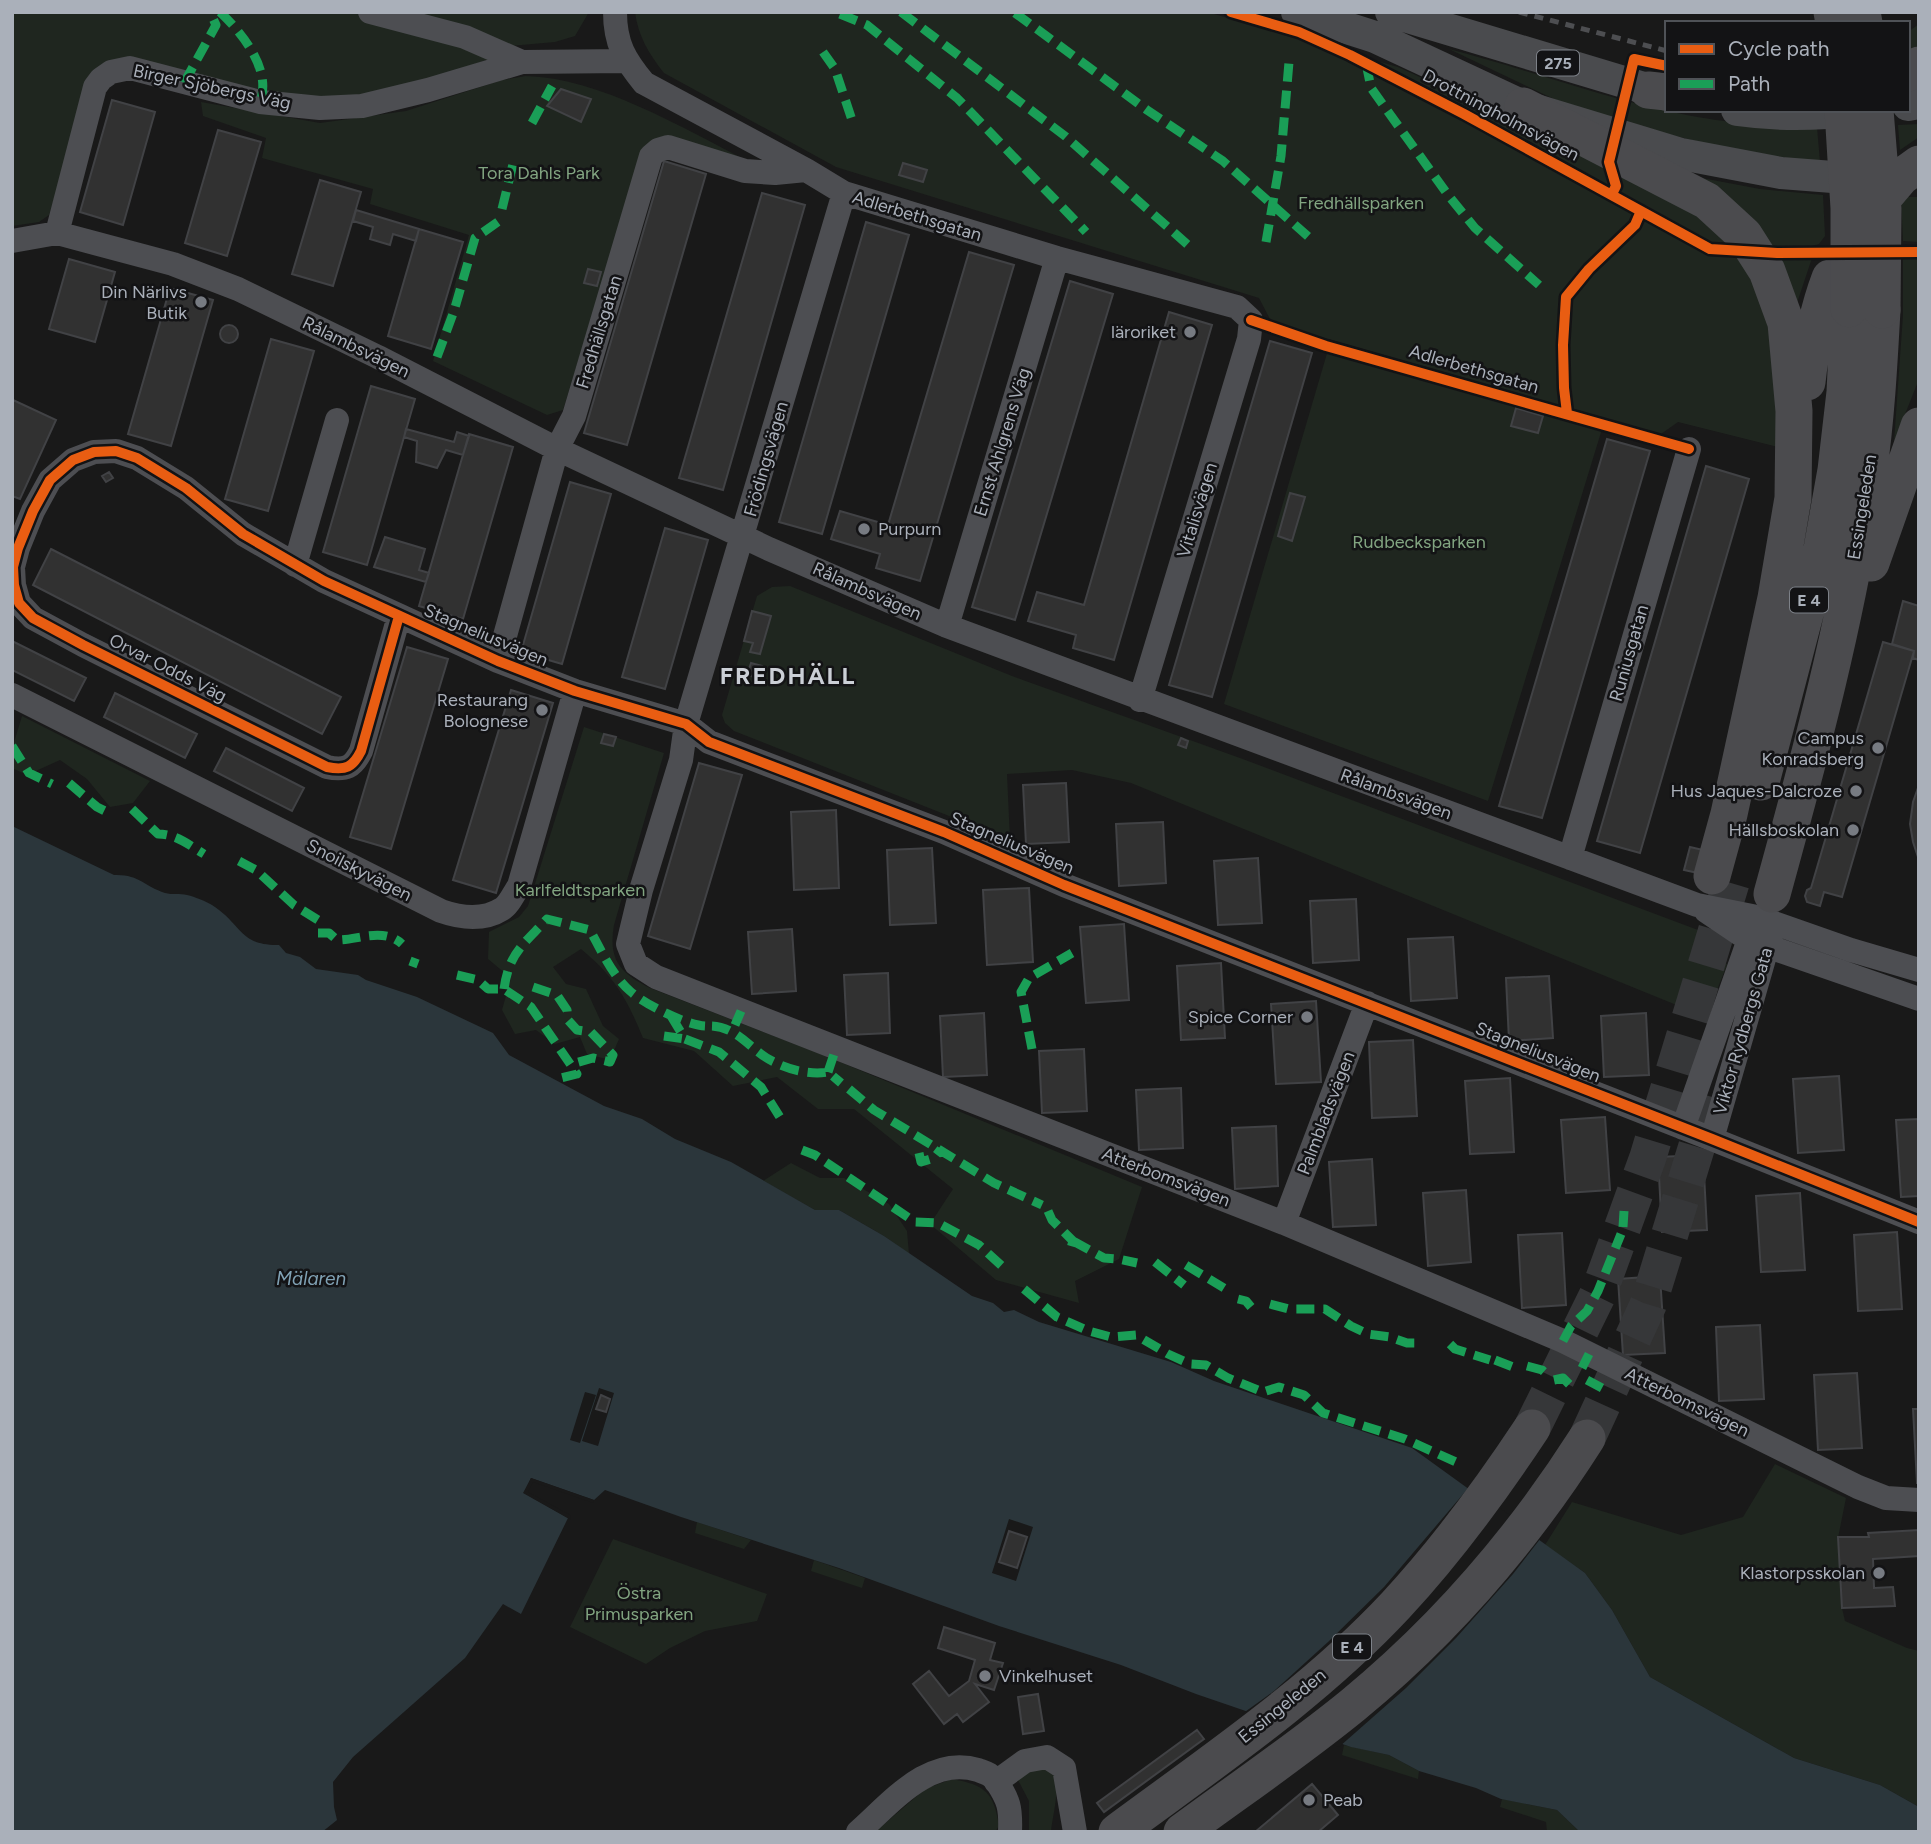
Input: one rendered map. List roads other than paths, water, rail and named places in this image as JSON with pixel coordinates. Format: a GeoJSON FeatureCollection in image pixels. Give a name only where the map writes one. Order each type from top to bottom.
{"type":"FeatureCollection","features":[{"type":"Feature","properties":{"kind":"highway"},"geometry":{"type":"LineString","coordinates":[[1523,106],[1690,191],[1725,216],[1744,235],[1767,271],[1781,306],[1788,340],[1794,411],[1793,498]]}},
{"type":"Feature","properties":{"kind":"highway","name":"Essingeleden"},"geometry":{"type":"LineString","coordinates":[[1764,924],[1822,702],[1855,556],[1868,473],[1866,310],[1849,208],[1843,112]]}},
{"type":"Feature","properties":{"kind":"highway","name":"Essingeleden"},"geometry":{"type":"LineString","coordinates":[[1713,888],[1762,778],[1822,549],[1883,209],[1875,112]]}},
{"type":"Feature","properties":{"kind":"highway"},"geometry":{"type":"LineString","coordinates":[[1713,888],[1776,598],[1793,498],[1812,336],[1819,306],[1849,241],[1901,177],[1919,164]]}},
{"type":"Feature","properties":{"kind":"highway"},"geometry":{"type":"LineString","coordinates":[[1822,702],[1919,426]]}},
{"type":"Feature","properties":{"kind":"highway","name":"Essingeleden"},"geometry":{"type":"LineString","coordinates":[[1117,1832],[1279,1712],[1395,1606],[1454,1538],[1532,1428]]}},
{"type":"Feature","properties":{"kind":"highway","name":"E 4"},"geometry":{"type":"LineString","coordinates":[[1182,1832],[1354,1704],[1430,1635],[1493,1565],[1546,1500],[1587,1437]]}},
{"type":"Feature","properties":{"kind":"main road","name":"Drottningholmsvägen"},"geometry":{"type":"LineString","coordinates":[[1297,12],[1375,37],[1523,106],[1693,157],[1781,173],[1919,182]]}},
{"type":"Feature","properties":{"kind":"main road","name":"275"},"geometry":{"type":"LineString","coordinates":[[1391,12],[1661,92]]}},
{"type":"Feature","properties":{"kind":"main road"},"geometry":{"type":"LineString","coordinates":[[1751,112],[1815,115],[1842,112]]}},
{"type":"Feature","properties":{"kind":"street"},"geometry":{"type":"LineString","coordinates":[[370,12],[465,37],[522,62],[626,61],[617,32],[615,12]]}},
{"type":"Feature","properties":{"kind":"street","name":"Adlerbethsgatan"},"geometry":{"type":"LineString","coordinates":[[626,61],[644,83],[844,193],[1057,258],[1237,307],[1251,320]]}},
{"type":"Feature","properties":{"kind":"street","name":"Birger Sjöbergs Väg"},"geometry":{"type":"LineString","coordinates":[[57,233],[95,87],[111,72],[130,68],[260,102],[320,108],[362,106],[522,62]]}},
{"type":"Feature","properties":{"kind":"street","name":"Fredhällsgatan"},"geometry":{"type":"LineString","coordinates":[[498,662],[557,449],[574,416],[651,156],[657,150],[668,147],[746,171],[775,173],[806,170]]}},
{"type":"Feature","properties":{"kind":"street","name":"Frödingsvägen"},"geometry":{"type":"LineString","coordinates":[[686,724],[844,193]]}},
{"type":"Feature","properties":{"kind":"street"},"geometry":{"type":"LineString","coordinates":[[12,241],[57,233]]}},
{"type":"Feature","properties":{"kind":"street","name":"Rålambsvägen"},"geometry":{"type":"LineString","coordinates":[[57,233],[173,264],[238,289],[557,449],[743,537],[947,626],[1570,858],[1713,888],[1764,924],[1919,999]]}},
{"type":"Feature","properties":{"kind":"street","name":"Ernst Ahlgrens Väg"},"geometry":{"type":"LineString","coordinates":[[947,626],[1057,258]]}},
{"type":"Feature","properties":{"kind":"street","name":"Vitalisvägen"},"geometry":{"type":"LineString","coordinates":[[1140,700],[1249,339],[1251,320]]}},
{"type":"Feature","properties":{"kind":"street"},"geometry":{"type":"LineString","coordinates":[[295,565],[337,420]]}},
{"type":"Feature","properties":{"kind":"street","name":"Runiusgatan"},"geometry":{"type":"LineString","coordinates":[[1570,858],[1689,449]]}},
{"type":"Feature","properties":{"kind":"street","name":"Stagneliusvägen"},"geometry":{"type":"LineString","coordinates":[[116,451],[137,458],[186,488],[243,534],[295,565],[498,662],[575,691],[686,724],[709,742],[944,832],[1065,885],[1919,1222]]}},
{"type":"Feature","properties":{"kind":"street","name":"Orvar Odds Väg"},"geometry":{"type":"LineString","coordinates":[[116,451],[94,452],[73,460],[50,480],[33,511],[13,567],[19,603],[33,618],[327,767],[348,769],[361,751],[399,616]]}},
{"type":"Feature","properties":{"kind":"street","name":"Snoilskyvägen"},"geometry":{"type":"LineString","coordinates":[[12,695],[441,911],[460,918],[482,917],[503,908],[519,887],[575,691]]}},
{"type":"Feature","properties":{"kind":"street","name":"Atterbomsvägen"},"geometry":{"type":"LineString","coordinates":[[686,724],[681,760],[641,891],[628,944],[636,964],[668,982],[1284,1223],[1563,1341],[1858,1487],[1886,1498],[1919,1500]]}},
{"type":"Feature","properties":{"kind":"street","name":"Rålambsvägen"},"geometry":{"type":"LineString","coordinates":[[1764,924],[1919,970]]}},
{"type":"Feature","properties":{"kind":"street","name":"Viktor Rydbergs Gata"},"geometry":{"type":"LineString","coordinates":[[1683,1128],[1764,924]]}},
{"type":"Feature","properties":{"kind":"street","name":"Viktor Rydbergs Gata"},"geometry":{"type":"LineString","coordinates":[[1712,1139],[1764,924]]}},
{"type":"Feature","properties":{"kind":"street","name":"Palmbladsvägen"},"geometry":{"type":"LineString","coordinates":[[1284,1223],[1367,1003]]}},
{"type":"Feature","properties":{"kind":"street"},"geometry":{"type":"LineString","coordinates":[[1700,1080],[1703,1088],[1710,1092],[1726,1088]]}},
{"type":"Feature","properties":{"kind":"street"},"geometry":{"type":"LineString","coordinates":[[996,1782],[1025,1761],[1047,1757],[1064,1768],[1075,1832]]}},
{"type":"Feature","properties":{"kind":"street"},"geometry":{"type":"LineString","coordinates":[[858,1832],[915,1782],[946,1767],[969,1768],[991,1774],[1008,1799],[1010,1832]]}},
{"type":"Feature","properties":{"kind":"water","name":"Mälaren"},"geometry":{"type":"Polygon","coordinates":[[[12,826],[114,875],[130,876],[165,893],[187,895],[206,902],[222,912],[248,938],[256,942],[279,945],[286,953],[300,957],[316,969],[358,975],[417,997],[493,1033],[509,1055],[604,1106],[642,1119],[675,1139],[731,1162],[815,1210],[839,1210],[884,1236],[972,1296],[993,1303],[1004,1312],[1014,1310],[1039,1322],[1171,1362],[1214,1381],[1412,1448],[1585,1573],[1612,1610],[1650,1677],[1794,1758],[1880,1785],[1919,1807],[1919,1832],[1580,1832],[1557,1810],[1501,1799],[1476,1788],[1419,1771],[1389,1755],[1351,1747],[1196,1694],[1121,1665],[999,1626],[839,1568],[605,1490],[594,1500],[531,1478],[524,1493],[568,1518],[521,1614],[503,1604],[465,1658],[353,1757],[333,1782],[337,1820],[322,1832],[12,1832],[12,826]]]}},
{"type":"Feature","properties":{"kind":"tunnel"},"geometry":{"type":"LineString","coordinates":[[1532,1428],[1599,1292],[1648,1157],[1731,883]]}},
{"type":"Feature","properties":{"kind":"tunnel"},"geometry":{"type":"LineString","coordinates":[[1587,1438],[1648,1305],[1712,1097]]}},
{"type":"Feature","properties":{"kind":"railway"},"geometry":{"type":"LineString","coordinates":[[1519,12],[1665,50]]}},
{"type":"Feature","properties":{"kind":"place","name":"Din Närlivs Butik"},"geometry":{"type":"Point","coordinates":[201,302]}},
{"type":"Feature","properties":{"kind":"place","name":"läroriket"},"geometry":{"type":"Point","coordinates":[1190,332]}},
{"type":"Feature","properties":{"kind":"place","name":"Purpurn"},"geometry":{"type":"Point","coordinates":[864,529]}},
{"type":"Feature","properties":{"kind":"place","name":"Restaurang Bolognese"},"geometry":{"type":"Point","coordinates":[542,710]}},
{"type":"Feature","properties":{"kind":"place","name":"Campus Konradsberg"},"geometry":{"type":"Point","coordinates":[1878,748]}},
{"type":"Feature","properties":{"kind":"place","name":"Hus Jaques-Dalcroze"},"geometry":{"type":"Point","coordinates":[1856,791]}},
{"type":"Feature","properties":{"kind":"place","name":"Hällsboskolan"},"geometry":{"type":"Point","coordinates":[1853,830]}},
{"type":"Feature","properties":{"kind":"place","name":"Spice Corner"},"geometry":{"type":"Point","coordinates":[1307,1017]}},
{"type":"Feature","properties":{"kind":"place","name":"Klastorpsskolan"},"geometry":{"type":"Point","coordinates":[1879,1573]}},
{"type":"Feature","properties":{"kind":"place","name":"Vinkelhuset"},"geometry":{"type":"Point","coordinates":[985,1676]}},
{"type":"Feature","properties":{"kind":"place","name":"Peab"},"geometry":{"type":"Point","coordinates":[1309,1800]}},
{"type":"Feature","properties":{"kind":"district","name":"FREDHÄLL"},"geometry":{"type":"Point","coordinates":[788,675]}},
{"type":"Feature","properties":{"kind":"park label","name":"Tora Dahls Park"},"geometry":{"type":"Point","coordinates":[539,173]}},
{"type":"Feature","properties":{"kind":"park label","name":"Fredhällsparken"},"geometry":{"type":"Point","coordinates":[1361,203]}},
{"type":"Feature","properties":{"kind":"park label","name":"Rudbecksparken"},"geometry":{"type":"Point","coordinates":[1419,542]}},
{"type":"Feature","properties":{"kind":"park label","name":"Karlfeldtsparken"},"geometry":{"type":"Point","coordinates":[580,890]}},
{"type":"Feature","properties":{"kind":"park label","name":"Östra Primusparken"},"geometry":{"type":"Point","coordinates":[639,1603]}}]}
